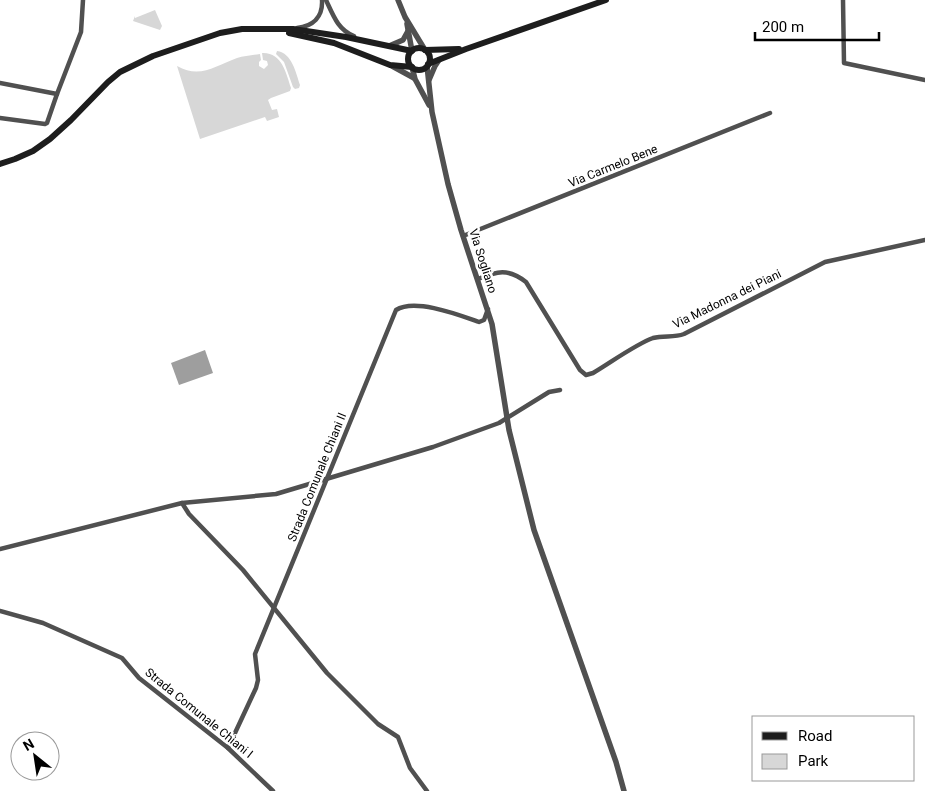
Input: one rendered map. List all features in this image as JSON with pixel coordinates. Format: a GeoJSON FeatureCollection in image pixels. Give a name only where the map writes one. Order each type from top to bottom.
{"type":"FeatureCollection","features":[{"type":"Feature","properties":{"kind":"main road"},"geometry":{"type":"LineString","coordinates":[[270,30],[334,43],[390,65],[419,69],[466,49],[606,0]]}},
{"type":"Feature","properties":{"kind":"main road"},"geometry":{"type":"LineString","coordinates":[[0,164],[33,151],[50,139],[108,82],[137,63],[220,33],[242,29],[293,30],[320,33],[412,51],[418,48],[425,50],[466,49]]}},
{"type":"Feature","properties":{"kind":"main road","name":"Via Sogliano"},"geometry":{"type":"LineString","coordinates":[[425,50],[429,55],[428,65]]}},
{"type":"Feature","properties":{"kind":"main road","name":"Via Sogliano"},"geometry":{"type":"LineString","coordinates":[[412,51],[409,61],[412,67]]}},
{"type":"Feature","properties":{"kind":"street"},"geometry":{"type":"LineString","coordinates":[[0,118],[47,123],[81,32],[83,0]]}},
{"type":"Feature","properties":{"kind":"street"},"geometry":{"type":"LineString","coordinates":[[280,30],[308,26],[320,16],[324,0]]}},
{"type":"Feature","properties":{"kind":"street"},"geometry":{"type":"LineString","coordinates":[[324,0],[336,22],[343,30],[350,35],[377,45]]}},
{"type":"Feature","properties":{"kind":"street","name":"Via Sogliano"},"geometry":{"type":"LineString","coordinates":[[398,0],[405,17],[425,50]]}},
{"type":"Feature","properties":{"kind":"street"},"geometry":{"type":"LineString","coordinates":[[843,0],[844,63],[925,80]]}},
{"type":"Feature","properties":{"kind":"street","name":"Via Sogliano"},"geometry":{"type":"LineString","coordinates":[[405,17],[412,51]]}},
{"type":"Feature","properties":{"kind":"street"},"geometry":{"type":"LineString","coordinates":[[389,47],[403,40],[408,31]]}},
{"type":"Feature","properties":{"kind":"street"},"geometry":{"type":"LineString","coordinates":[[429,82],[434,66],[439,60]]}},
{"type":"Feature","properties":{"kind":"street"},"geometry":{"type":"LineString","coordinates":[[390,65],[415,79]]}},
{"type":"Feature","properties":{"kind":"street","name":"Via Sogliano"},"geometry":{"type":"LineString","coordinates":[[428,65],[432,112],[448,184],[492,324],[508,430],[534,530],[616,762],[624,791]]}},
{"type":"Feature","properties":{"kind":"street","name":"Via Sogliano"},"geometry":{"type":"LineString","coordinates":[[412,67],[415,79],[432,112]]}},
{"type":"Feature","properties":{"kind":"street"},"geometry":{"type":"LineString","coordinates":[[0,83],[57,94]]}},
{"type":"Feature","properties":{"kind":"street","name":"Via Carmelo Bene"},"geometry":{"type":"LineString","coordinates":[[463,236],[770,113]]}},
{"type":"Feature","properties":{"kind":"street","name":"Via Madonna dei Piani"},"geometry":{"type":"LineString","coordinates":[[478,279],[495,272],[508,272],[518,275],[526,282],[580,370],[586,375],[593,373],[650,339],[660,336],[676,337],[684,334],[825,262],[925,240]]}},
{"type":"Feature","properties":{"kind":"street","name":"Strada Comunale Chiani II"},"geometry":{"type":"LineString","coordinates":[[228,748],[256,688],[258,680],[255,654],[396,310],[402,306],[410,305],[453,313],[479,322],[484,320],[488,309]]}},
{"type":"Feature","properties":{"kind":"street"},"geometry":{"type":"LineString","coordinates":[[0,548],[182,503],[276,494],[433,447],[507,419],[549,392],[560,390]]}},
{"type":"Feature","properties":{"kind":"street"},"geometry":{"type":"LineString","coordinates":[[182,503],[189,514],[227,551],[327,673],[378,724],[398,737],[410,768],[427,791]]}},
{"type":"Feature","properties":{"kind":"street","name":"Strada Comunale Chiani I"},"geometry":{"type":"LineString","coordinates":[[0,611],[43,623],[122,658],[139,678],[228,748],[273,791]]}},
{"type":"Feature","properties":{"kind":"green space"},"geometry":{"type":"Polygon","coordinates":[[[155,10],[162,26],[160,30],[133,21],[135,16],[135,18],[155,10]]]}},
{"type":"Feature","properties":{"kind":"green space"},"geometry":{"type":"Polygon","coordinates":[[[277,51],[286,55],[293,64],[300,85],[299,88],[295,89],[293,87],[284,62],[276,54],[277,51]]]}},
{"type":"Feature","properties":{"kind":"green space"},"geometry":{"type":"Polygon","coordinates":[[[262,53],[274,56],[279,60],[285,70],[291,88],[290,91],[268,100],[272,110],[277,109],[279,117],[267,121],[265,117],[200,139],[177,66],[185,70],[207,70],[237,58],[260,54],[259,66],[264,69],[268,65],[267,61],[263,60],[262,53]]]}},
{"type":"Feature","properties":{"kind":"shaded area"},"geometry":{"type":"Polygon","coordinates":[[[205,350],[213,373],[179,385],[171,363],[205,350]]]}}]}
